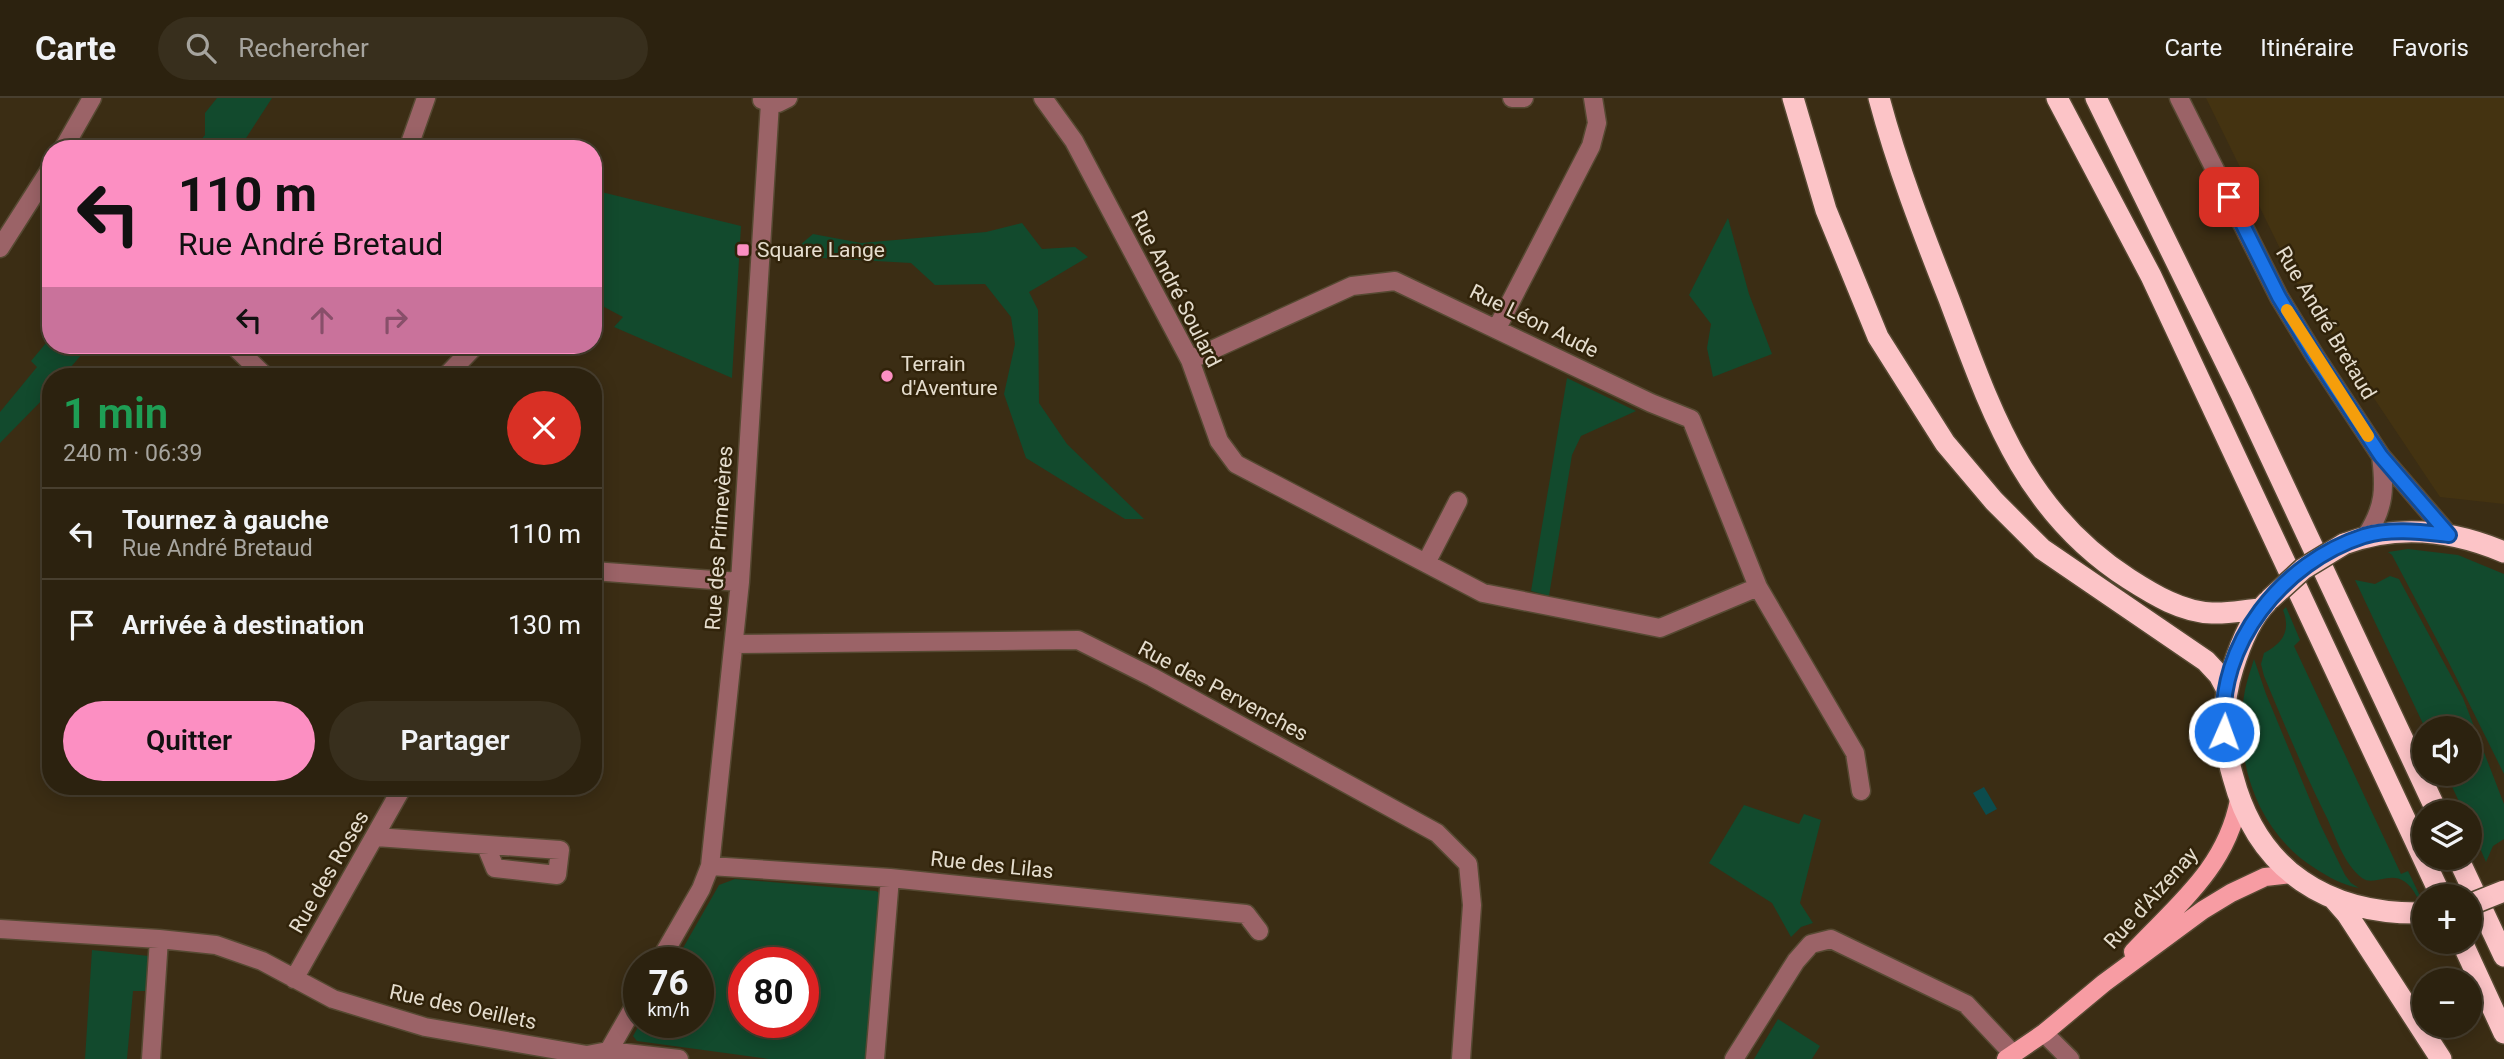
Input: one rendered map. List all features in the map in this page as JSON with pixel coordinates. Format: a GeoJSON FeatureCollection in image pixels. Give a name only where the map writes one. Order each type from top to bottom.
{"type":"FeatureCollection","features":[{"type":"Feature","properties":{"kind":"highway"},"geometry":{"type":"LineString","coordinates":[[1793,98],[1826,210],[1878,337],[1945,443],[1994,501],[2042,549],[2206,661],[2219,675],[2226,688]]}},
{"type":"Feature","properties":{"kind":"highway"},"geometry":{"type":"LineString","coordinates":[[1879,98],[1911,198],[1985,394],[2018,464],[2041,498],[2091,552],[2147,591],[2178,606],[2214,614],[2265,604]]}},
{"type":"Feature","properties":{"kind":"highway"},"geometry":{"type":"LineString","coordinates":[[2057,98],[2151,276],[2435,884]]}},
{"type":"Feature","properties":{"kind":"highway"},"geometry":{"type":"LineString","coordinates":[[2096,98],[2241,394],[2431,800]]}},
{"type":"Feature","properties":{"kind":"highway"},"geometry":{"type":"LineString","coordinates":[[2412,913],[2372,909],[2332,897],[2292,874],[2258,839],[2239,800],[2225,746],[2223,717],[2226,688],[2245,635],[2265,604],[2303,569],[2344,544],[2366,536],[2395,531],[2449,535],[2504,552]]}},
{"type":"Feature","properties":{"kind":"highway"},"geometry":{"type":"LineString","coordinates":[[2464,870],[2504,956]]}},
{"type":"Feature","properties":{"kind":"highway"},"geometry":{"type":"LineString","coordinates":[[2482,900],[2504,891]]}},
{"type":"Feature","properties":{"kind":"highway"},"geometry":{"type":"LineString","coordinates":[[2332,897],[2347,914],[2441,1059]]}},
{"type":"Feature","properties":{"kind":"highway"},"geometry":{"type":"LineString","coordinates":[[2468,954],[2504,1033]]}},
{"type":"Feature","properties":{"kind":"main road","name":"Rue d'Aizenay"},"geometry":{"type":"LineString","coordinates":[[2105,983],[2213,865],[2231,832],[2239,800]]}},
{"type":"Feature","properties":{"kind":"main road","name":"Rue d'Aizenay"},"geometry":{"type":"LineString","coordinates":[[2009,1056],[2203,910],[2265,877],[2292,874]]}},
{"type":"Feature","properties":{"kind":"street"},"geometry":{"type":"LineString","coordinates":[[68,140],[92,98]]}},
{"type":"Feature","properties":{"kind":"street"},"geometry":{"type":"LineString","coordinates":[[411,140],[426,98]]}},
{"type":"Feature","properties":{"kind":"street"},"geometry":{"type":"LineString","coordinates":[[764,100],[778,103],[788,98]]}},
{"type":"Feature","properties":{"kind":"street","name":"Rue André Soulard"},"geometry":{"type":"LineString","coordinates":[[1043,98],[1074,141],[1190,360],[1219,441],[1236,464],[1483,593],[1660,628],[1758,587]]}},
{"type":"Feature","properties":{"kind":"street"},"geometry":{"type":"LineString","coordinates":[[1512,98],[1524,98]]}},
{"type":"Feature","properties":{"kind":"street"},"geometry":{"type":"LineString","coordinates":[[1497,328],[1591,146],[1597,123],[1593,98]]}},
{"type":"Feature","properties":{"kind":"street","name":"Rue André Bretaud"},"geometry":{"type":"LineString","coordinates":[[2179,98],[2279,297],[2315,356],[2381,456],[2449,535]]}},
{"type":"Feature","properties":{"kind":"street","name":"Rue des Primevères"},"geometry":{"type":"LineString","coordinates":[[668,947],[701,889],[710,866],[740,582],[764,100]]}},
{"type":"Feature","properties":{"kind":"street"},"geometry":{"type":"LineString","coordinates":[[0,248],[42,182]]}},
{"type":"Feature","properties":{"kind":"street","name":"Rue Léon Aude"},"geometry":{"type":"LineString","coordinates":[[1190,360],[1352,286],[1395,281],[1651,403],[1691,419],[1758,587],[1855,753],[1861,791]]}},
{"type":"Feature","properties":{"kind":"street"},"geometry":{"type":"LineString","coordinates":[[242,354],[257,368]]}},
{"type":"Feature","properties":{"kind":"street"},"geometry":{"type":"LineString","coordinates":[[453,368],[464,354]]}},
{"type":"Feature","properties":{"kind":"street","name":"Rue André Bretaud"},"geometry":{"type":"LineString","coordinates":[[2366,536],[2383,499],[2381,456]]}},
{"type":"Feature","properties":{"kind":"street"},"geometry":{"type":"LineString","coordinates":[[1426,563],[1458,501]]}},
{"type":"Feature","properties":{"kind":"street"},"geometry":{"type":"LineString","coordinates":[[602,572],[740,582]]}},
{"type":"Feature","properties":{"kind":"street","name":"Rue des Pervenches"},"geometry":{"type":"LineString","coordinates":[[735,644],[1078,640],[1152,677],[1437,833],[1468,864],[1472,905],[1461,1059]]}},
{"type":"Feature","properties":{"kind":"street","name":"Rue des Roses"},"geometry":{"type":"LineString","coordinates":[[294,979],[398,795]]}},
{"type":"Feature","properties":{"kind":"street"},"geometry":{"type":"LineString","coordinates":[[376,837],[486,846]]}},
{"type":"Feature","properties":{"kind":"street","name":"Rue des Lilas"},"geometry":{"type":"LineString","coordinates":[[710,866],[890,878],[1246,914],[1259,932]]}},
{"type":"Feature","properties":{"kind":"street"},"geometry":{"type":"LineString","coordinates":[[874,1059],[890,878]]}},
{"type":"Feature","properties":{"kind":"street","name":"Rue des Oeillets"},"geometry":{"type":"LineString","coordinates":[[0,929],[216,945],[261,961],[333,999],[425,1027],[587,1055],[678,1059]]}},
{"type":"Feature","properties":{"kind":"street"},"geometry":{"type":"LineString","coordinates":[[151,1059],[159,939]]}},
{"type":"Feature","properties":{"kind":"street"},"geometry":{"type":"LineString","coordinates":[[1734,1059],[1796,961],[1811,944],[1831,939],[1966,1004],[2009,1056]]}},
{"type":"Feature","properties":{"kind":"street"},"geometry":{"type":"LineString","coordinates":[[606,1055],[623,1026]]}},
{"type":"Feature","properties":{"kind":"street"},"geometry":{"type":"LineString","coordinates":[[2044,1032],[2070,1059]]}},
{"type":"Feature","properties":{"kind":"shaded area"},"geometry":{"type":"Polygon","coordinates":[[[2206,98],[2504,98],[2504,504],[2440,497],[2297,283],[2206,98]]]}},
{"type":"Feature","properties":{"kind":"green space"},"geometry":{"type":"Polygon","coordinates":[[[217,98],[272,98],[245,140],[201,140],[205,135],[205,113],[217,98]]]}},
{"type":"Feature","properties":{"kind":"green space"},"geometry":{"type":"Polygon","coordinates":[[[602,192],[741,226],[732,378],[614,327],[623,317],[602,306],[602,192]]]}},
{"type":"Feature","properties":{"kind":"green space"},"geometry":{"type":"Polygon","coordinates":[[[1728,218],[1749,294],[1772,354],[1713,377],[1707,348],[1711,324],[1689,295],[1728,218]]]}},
{"type":"Feature","properties":{"kind":"green space"},"geometry":{"type":"Polygon","coordinates":[[[1022,223],[1042,249],[1075,247],[1088,257],[1029,292],[1038,310],[1039,403],[1067,444],[1144,519],[1125,519],[1026,458],[1004,394],[1015,344],[1011,317],[985,284],[935,285],[911,263],[787,256],[813,234],[861,243],[986,232],[1022,223]]]}},
{"type":"Feature","properties":{"kind":"green space"},"geometry":{"type":"Polygon","coordinates":[[[42,348],[42,354],[82,354],[70,368],[42,368],[42,400],[0,443],[0,412],[37,367],[31,361],[42,348]]]}},
{"type":"Feature","properties":{"kind":"green space"},"geometry":{"type":"Polygon","coordinates":[[[1567,378],[1636,411],[1581,436],[1572,455],[1549,596],[1531,591],[1567,378]]]}},
{"type":"Feature","properties":{"kind":"green space"},"geometry":{"type":"Polygon","coordinates":[[[2408,549],[2458,555],[2504,574],[2504,774],[2482,730],[2482,716],[2475,716],[2392,555],[2388,552],[2408,549]]]}},
{"type":"Feature","properties":{"kind":"green space"},"geometry":{"type":"Polygon","coordinates":[[[2390,576],[2399,579],[2470,716],[2419,716],[2355,580],[2375,584],[2390,576]]]}},
{"type":"Feature","properties":{"kind":"green space"},"geometry":{"type":"Polygon","coordinates":[[[2286,607],[2300,640],[2294,646],[2401,874],[2408,871],[2414,884],[2412,889],[2402,880],[2395,878],[2374,881],[2362,878],[2350,866],[2337,842],[2261,664],[2264,653],[2284,636],[2286,624],[2283,610],[2286,607]]]}},
{"type":"Feature","properties":{"kind":"green space"},"geometry":{"type":"Polygon","coordinates":[[[2254,659],[2320,824],[2345,875],[2359,888],[2332,878],[2295,853],[2278,835],[2253,791],[2242,741],[2242,715],[2245,690],[2254,659]]]}},
{"type":"Feature","properties":{"kind":"green space"},"geometry":{"type":"Polygon","coordinates":[[[2482,747],[2504,804],[2504,839],[2493,846],[2486,862],[2482,853],[2482,800],[2458,800],[2452,786],[2482,786],[2482,747]]]}},
{"type":"Feature","properties":{"kind":"green space"},"geometry":{"type":"Polygon","coordinates":[[[1744,805],[1799,824],[1804,814],[1821,820],[1800,903],[1813,923],[1801,927],[1791,937],[1772,903],[1709,863],[1744,805]]]}},
{"type":"Feature","properties":{"kind":"green space"},"geometry":{"type":"Polygon","coordinates":[[[735,879],[876,891],[884,896],[868,1059],[769,1059],[637,1041],[635,1038],[714,1038],[714,947],[684,947],[719,885],[735,879]]]}},
{"type":"Feature","properties":{"kind":"green space"},"geometry":{"type":"Polygon","coordinates":[[[92,950],[149,956],[146,991],[133,991],[127,1059],[85,1059],[92,950]]]}},
{"type":"Feature","properties":{"kind":"green space"},"geometry":{"type":"Polygon","coordinates":[[[1778,1019],[1820,1046],[1812,1059],[1754,1059],[1778,1019]]]}},
{"type":"Feature","properties":{"kind":"water"},"geometry":{"type":"Polygon","coordinates":[[[1984,787],[1997,809],[1986,815],[1973,793],[1984,787]]]}},
{"type":"Feature","properties":{"kind":"slow traffic"},"geometry":{"type":"LineString","coordinates":[[2287,310],[2368,436]]}},
{"type":"Feature","properties":{"kind":"place","name":"Square Lange"},"geometry":{"type":"Point","coordinates":[743,250]}},
{"type":"Feature","properties":{"kind":"place","name":"Terrain d'Aventure"},"geometry":{"type":"Point","coordinates":[887,376]}},
{"type":"Feature","properties":{"kind":"route"},"geometry":{"type":"LineString","coordinates":[[2224,732],[2226,688],[2245,635],[2260,609],[2285,584],[2324,555],[2366,536],[2395,531],[2449,535],[2381,456],[2315,356],[2279,297],[2229,197]]}}]}
